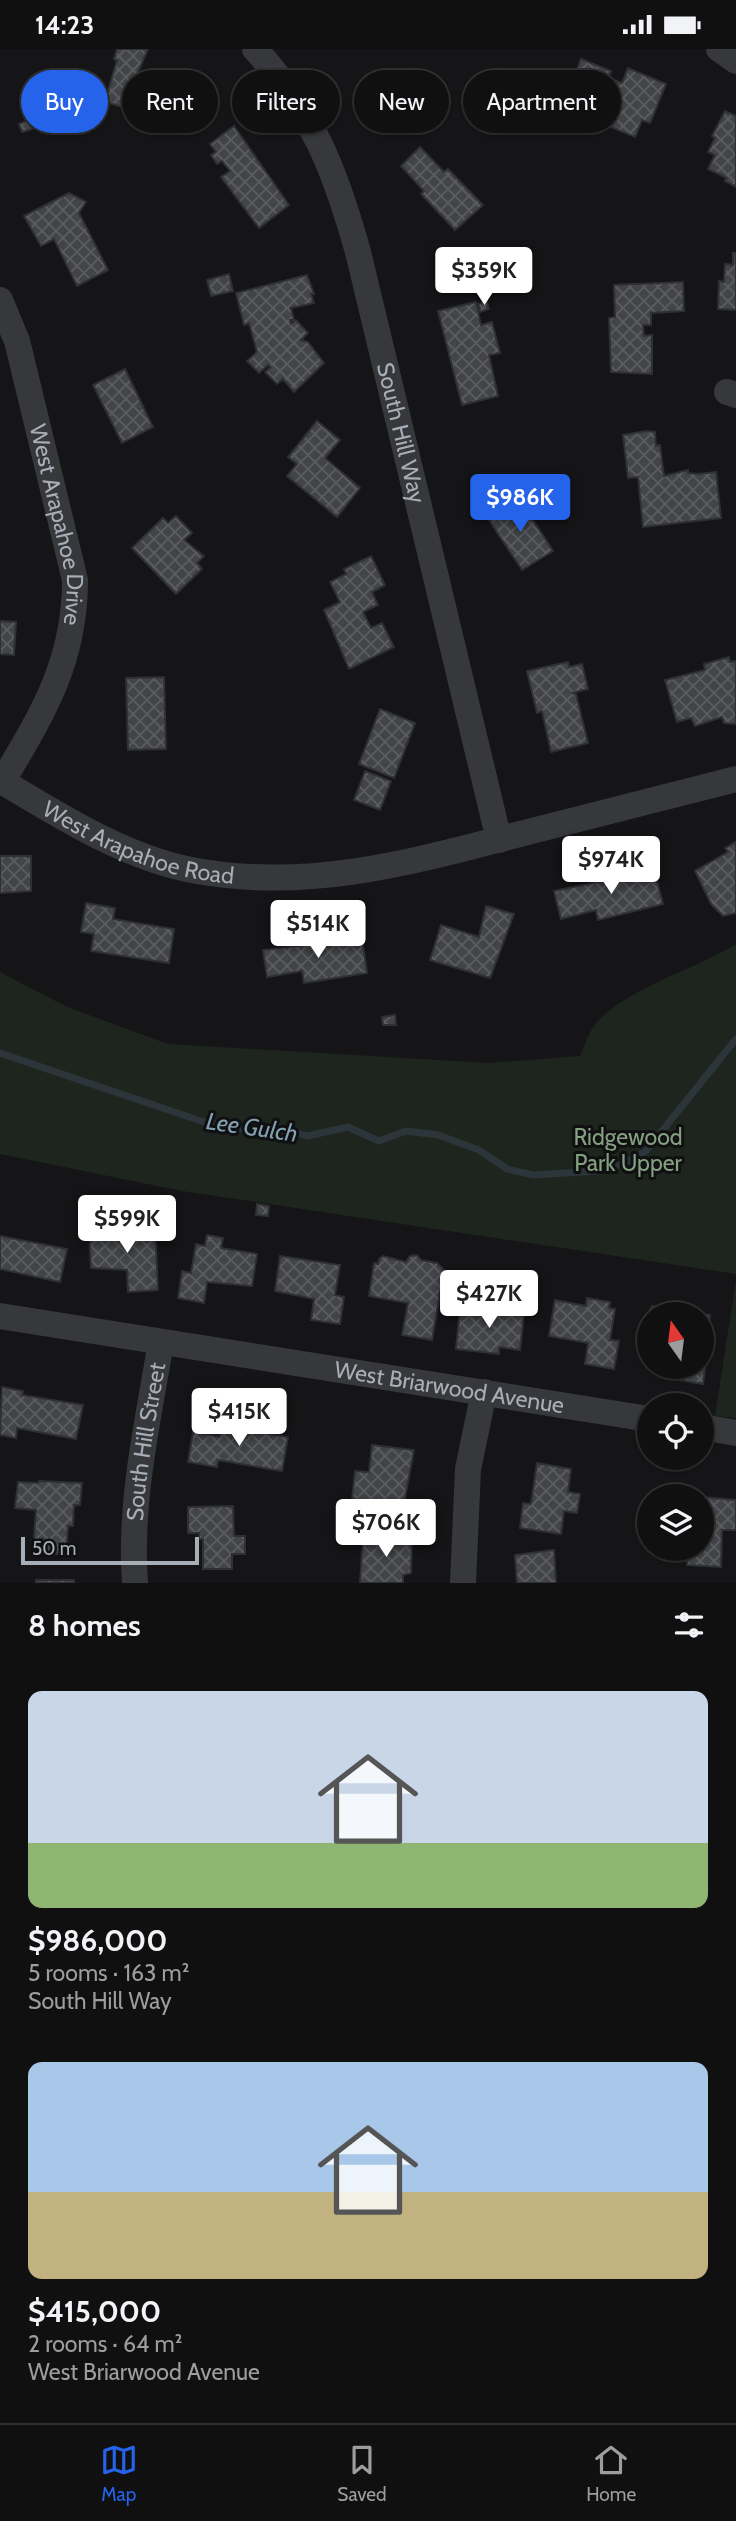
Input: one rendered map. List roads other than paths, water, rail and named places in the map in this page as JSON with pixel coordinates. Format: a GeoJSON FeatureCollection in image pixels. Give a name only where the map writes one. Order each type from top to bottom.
{"type":"FeatureCollection","features":[{"type":"Feature","properties":{"kind":"street","name":"South Hill Way"},"geometry":{"type":"LineString","coordinates":[[255,49],[301,108],[324,148],[340,187],[358,252],[499,840]]}},
{"type":"Feature","properties":{"kind":"street"},"geometry":{"type":"LineString","coordinates":[[719,49],[736,61]]}},
{"type":"Feature","properties":{"kind":"street","name":"West Arapahoe Drive"},"geometry":{"type":"LineString","coordinates":[[0,300],[18,341],[75,580],[75,618],[69,648],[38,722],[1,781]]}},
{"type":"Feature","properties":{"kind":"street","name":"West Arapahoe Road"},"geometry":{"type":"LineString","coordinates":[[1,781],[76,823],[157,860],[195,871],[296,880],[361,872],[499,840],[736,779]]}},
{"type":"Feature","properties":{"kind":"street","name":"West Briarwood Avenue"},"geometry":{"type":"LineString","coordinates":[[0,1316],[637,1417]]}},
{"type":"Feature","properties":{"kind":"street","name":"South Hill Street"},"geometry":{"type":"LineString","coordinates":[[135,1583],[133,1555],[138,1478],[162,1342]]}},
{"type":"Feature","properties":{"kind":"street"},"geometry":{"type":"LineString","coordinates":[[463,1583],[468,1468],[484,1392]]}},
{"type":"Feature","properties":{"kind":"street"},"geometry":{"type":"LineString","coordinates":[[714,1429],[736,1433]]}},
{"type":"Feature","properties":{"kind":"waterway","name":"Lee Gulch"},"geometry":{"type":"LineString","coordinates":[[0,1053],[201,1121],[241,1129],[273,1126],[307,1136],[348,1127],[379,1141],[406,1131],[438,1135],[479,1150],[507,1169],[533,1175],[598,1171],[623,1164],[646,1151],[736,1039]]}},
{"type":"Feature","properties":{"kind":"park label","name":"Ridgewood Park Upper"},"geometry":{"type":"Point","coordinates":[628,1150]}}]}
